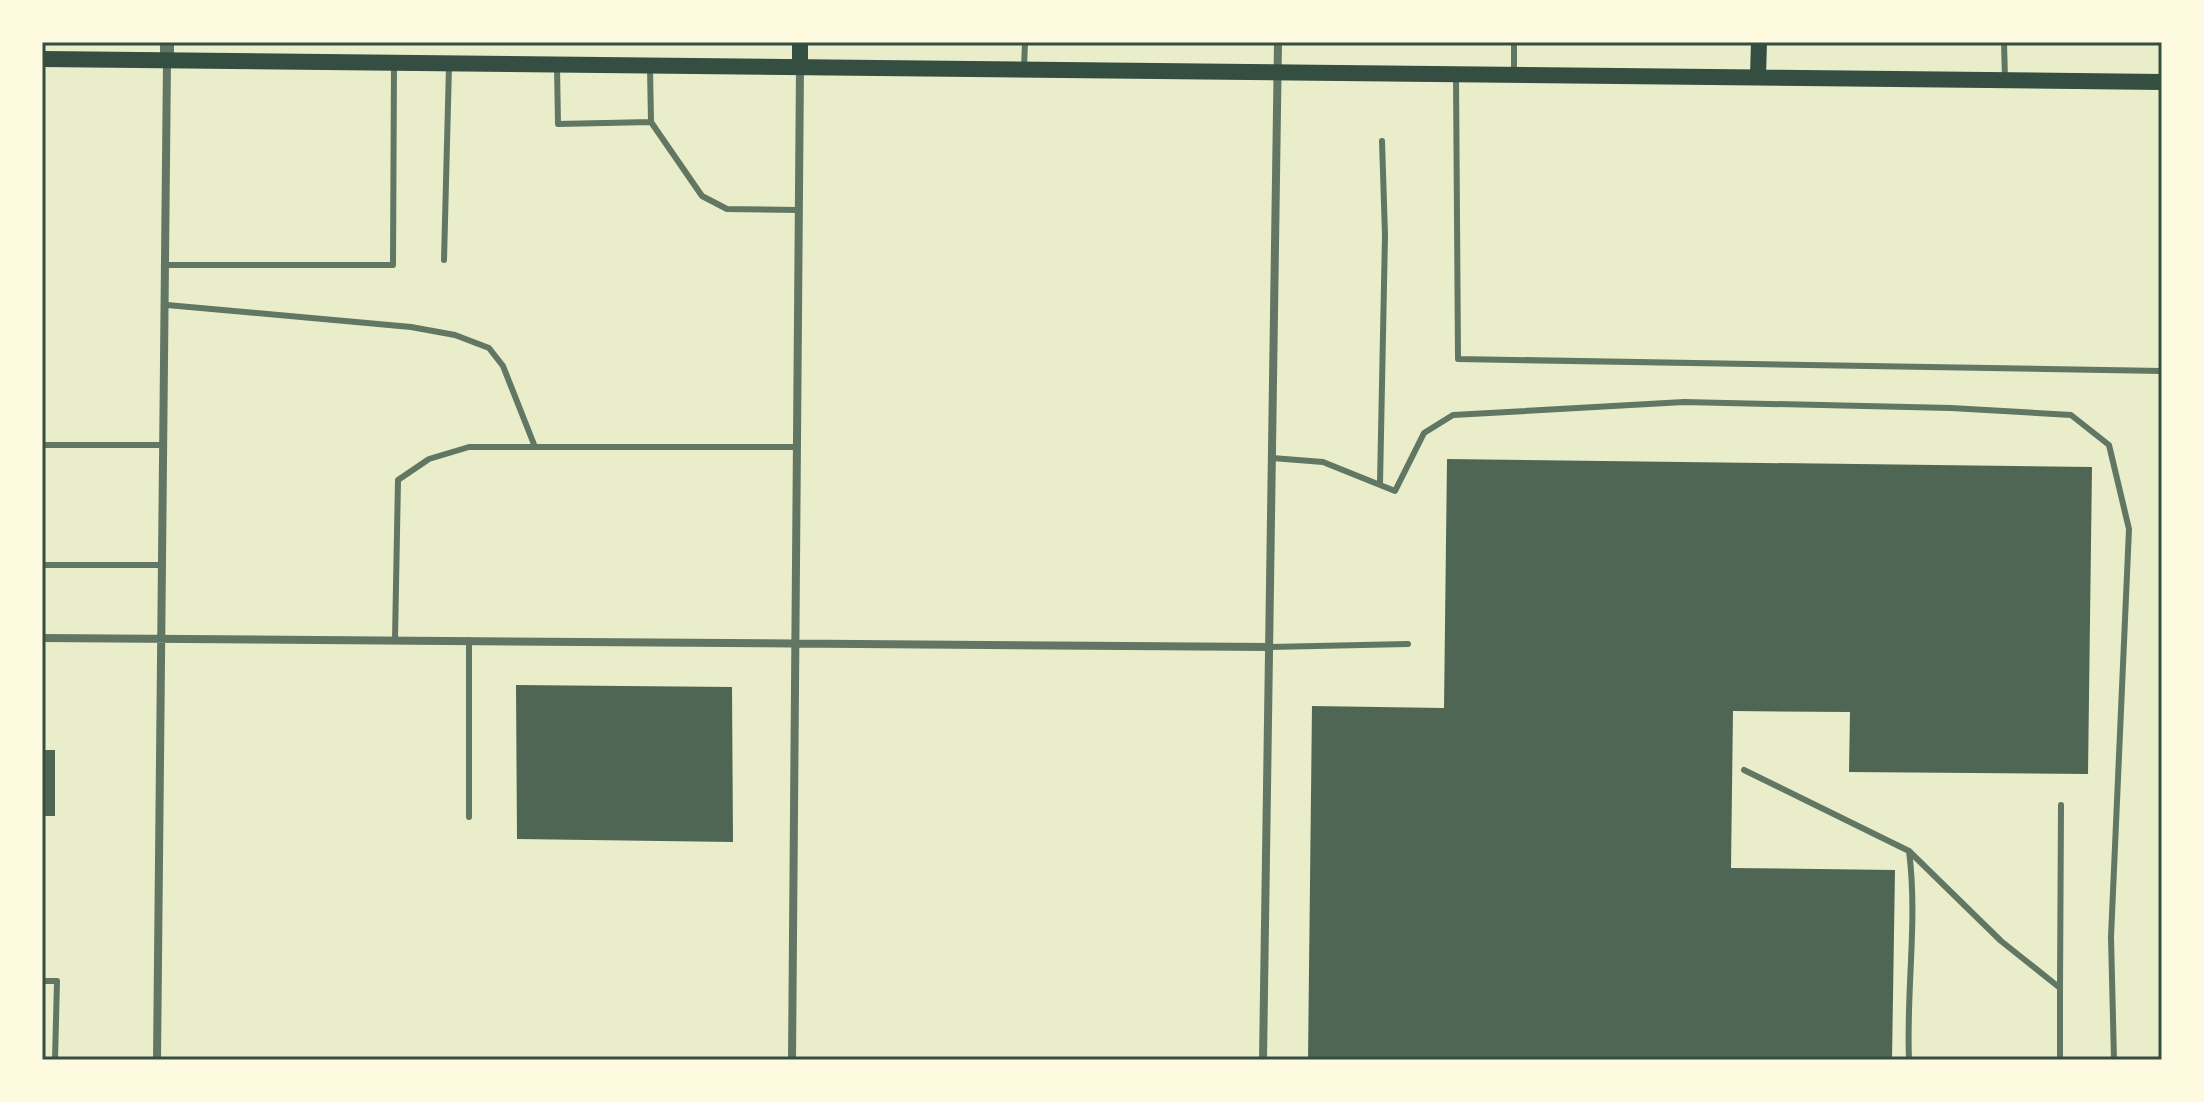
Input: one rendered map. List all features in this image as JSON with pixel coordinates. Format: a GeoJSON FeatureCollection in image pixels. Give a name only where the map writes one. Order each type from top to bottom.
{"type":"FeatureCollection","features":[{"type":"Feature","properties":{"kind":"main road"},"geometry":{"type":"LineString","coordinates":[[800,42],[800,66]]}},
{"type":"Feature","properties":{"kind":"main road"},"geometry":{"type":"LineString","coordinates":[[1758,76],[1759,42]]}},
{"type":"Feature","properties":{"kind":"main road"},"geometry":{"type":"LineString","coordinates":[[42,59],[2162,82]]}},
{"type":"Feature","properties":{"kind":"street"},"geometry":{"type":"LineString","coordinates":[[157,1060],[167,305],[167,42]]}},
{"type":"Feature","properties":{"kind":"street"},"geometry":{"type":"LineString","coordinates":[[1263,1060],[1278,42]]}},
{"type":"Feature","properties":{"kind":"street"},"geometry":{"type":"LineString","coordinates":[[792,1060],[800,66]]}},
{"type":"Feature","properties":{"kind":"street"},"geometry":{"type":"LineString","coordinates":[[42,638],[1270,647]]}},
{"type":"Feature","properties":{"kind":"lane"},"geometry":{"type":"LineString","coordinates":[[1024,68],[1025,42]]}},
{"type":"Feature","properties":{"kind":"lane"},"geometry":{"type":"LineString","coordinates":[[1514,42],[1514,73]]}},
{"type":"Feature","properties":{"kind":"lane"},"geometry":{"type":"LineString","coordinates":[[2004,42],[2005,79]]}},
{"type":"Feature","properties":{"kind":"lane"},"geometry":{"type":"LineString","coordinates":[[167,265],[393,265],[394,62]]}},
{"type":"Feature","properties":{"kind":"lane"},"geometry":{"type":"LineString","coordinates":[[444,260],[449,62]]}},
{"type":"Feature","properties":{"kind":"lane"},"geometry":{"type":"LineString","coordinates":[[557,64],[558,124],[651,122]]}},
{"type":"Feature","properties":{"kind":"lane"},"geometry":{"type":"LineString","coordinates":[[650,65],[651,122],[702,196],[727,209],[799,210]]}},
{"type":"Feature","properties":{"kind":"lane"},"geometry":{"type":"LineString","coordinates":[[1456,73],[1458,359],[2162,371]]}},
{"type":"Feature","properties":{"kind":"lane"},"geometry":{"type":"LineString","coordinates":[[1380,484],[1385,235],[1382,141]]}},
{"type":"Feature","properties":{"kind":"lane"},"geometry":{"type":"LineString","coordinates":[[167,305],[411,327],[455,335],[489,348],[503,366],[535,447]]}},
{"type":"Feature","properties":{"kind":"lane"},"geometry":{"type":"LineString","coordinates":[[1272,458],[1323,462],[1395,491],[1424,433],[1453,415],[1684,402],[1951,408],[2071,415],[2109,445],[2129,529],[2111,937],[2114,1060]]}},
{"type":"Feature","properties":{"kind":"lane"},"geometry":{"type":"LineString","coordinates":[[42,445],[164,445]]}},
{"type":"Feature","properties":{"kind":"lane"},"geometry":{"type":"LineString","coordinates":[[395,639],[398,480],[429,459],[469,447],[797,447]]}},
{"type":"Feature","properties":{"kind":"lane"},"geometry":{"type":"LineString","coordinates":[[42,565],[162,565]]}},
{"type":"Feature","properties":{"kind":"lane"},"geometry":{"type":"LineString","coordinates":[[469,640],[469,817]]}},
{"type":"Feature","properties":{"kind":"lane"},"geometry":{"type":"LineString","coordinates":[[1270,647],[1408,644]]}},
{"type":"Feature","properties":{"kind":"lane"},"geometry":{"type":"LineString","coordinates":[[1744,770],[1909,851],[2001,941],[2060,988]]}},
{"type":"Feature","properties":{"kind":"lane"},"geometry":{"type":"LineString","coordinates":[[2060,1060],[2061,805]]}},
{"type":"Feature","properties":{"kind":"lane"},"geometry":{"type":"LineString","coordinates":[[1909,851],[1914,887],[1909,1060]]}},
{"type":"Feature","properties":{"kind":"lane"},"geometry":{"type":"LineString","coordinates":[[42,981],[57,981],[55,1060]]}},
{"type":"Feature","properties":{"kind":"building"},"geometry":{"type":"Polygon","coordinates":[[[1447,459],[2092,467],[2088,774],[1849,772],[1850,712],[1733,711],[1731,868],[1895,870],[1892,1060],[1308,1060],[1312,706],[1444,708],[1447,459]]]}},
{"type":"Feature","properties":{"kind":"building"},"geometry":{"type":"Polygon","coordinates":[[[516,685],[732,687],[733,842],[517,839],[516,685]]]}},
{"type":"Feature","properties":{"kind":"building"},"geometry":{"type":"Polygon","coordinates":[[[42,750],[55,750],[55,816],[42,816],[42,750]]]}}]}
